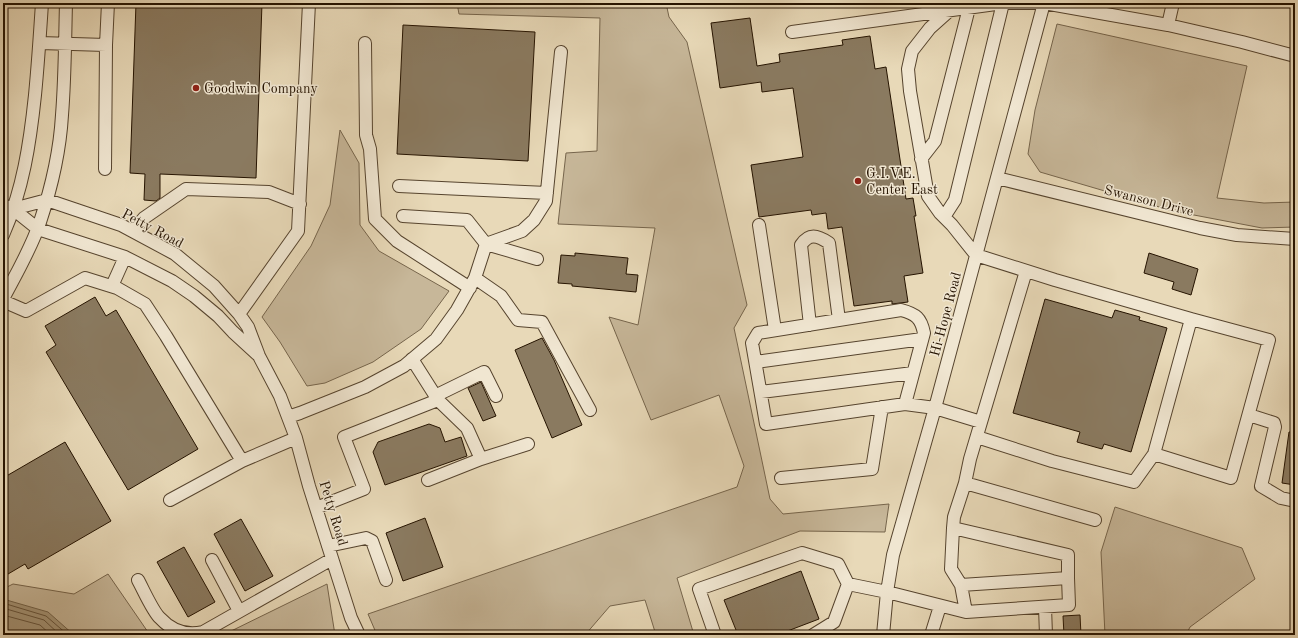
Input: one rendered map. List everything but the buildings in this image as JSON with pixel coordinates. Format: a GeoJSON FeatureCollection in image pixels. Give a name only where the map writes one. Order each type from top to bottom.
{"type":"FeatureCollection","features":[{"type":"Feature","properties":{"kind":"street"},"geometry":{"type":"LineString","coordinates":[[4,232],[8,207],[23,177],[28,151],[40,44],[42,3]]}},
{"type":"Feature","properties":{"kind":"street"},"geometry":{"type":"LineString","coordinates":[[66,3],[63,108],[60,131],[46,200],[38,228],[27,254],[3,300],[26,311],[85,278],[117,288],[145,304],[242,461]]}},
{"type":"Feature","properties":{"kind":"street"},"geometry":{"type":"LineString","coordinates":[[105,170],[106,45],[108,3]]}},
{"type":"Feature","properties":{"kind":"street"},"geometry":{"type":"LineString","coordinates":[[239,314],[298,231],[309,3]]}},
{"type":"Feature","properties":{"kind":"street"},"geometry":{"type":"LineString","coordinates":[[792,32],[949,11],[968,6],[1003,3],[1044,3],[1168,25],[1295,56]]}},
{"type":"Feature","properties":{"kind":"street"},"geometry":{"type":"LineString","coordinates":[[944,217],[955,200],[1003,3]]}},
{"type":"Feature","properties":{"kind":"street","name":"Hi-Hope Road"},"geometry":{"type":"LineString","coordinates":[[882,635],[893,555],[935,408],[1044,3]]}},
{"type":"Feature","properties":{"kind":"street"},"geometry":{"type":"LineString","coordinates":[[1168,25],[1173,3]]}},
{"type":"Feature","properties":{"kind":"street"},"geometry":{"type":"LineString","coordinates":[[921,159],[935,141],[968,6]]}},
{"type":"Feature","properties":{"kind":"street"},"geometry":{"type":"LineString","coordinates":[[949,11],[930,28],[912,51],[908,69],[910,91],[928,196],[976,255],[1055,280],[1269,340],[1231,478],[1154,454]]}},
{"type":"Feature","properties":{"kind":"street"},"geometry":{"type":"LineString","coordinates":[[366,43],[366,135],[370,149],[375,219],[397,241],[472,283],[501,296],[518,320],[542,322],[590,410]]}},
{"type":"Feature","properties":{"kind":"street"},"geometry":{"type":"LineString","coordinates":[[40,44],[106,45]]}},
{"type":"Feature","properties":{"kind":"street"},"geometry":{"type":"LineString","coordinates":[[486,244],[522,231],[534,220],[546,201],[561,52]]}},
{"type":"Feature","properties":{"kind":"street","name":"Swanson Drive"},"geometry":{"type":"LineString","coordinates":[[997,178],[1200,228],[1237,235],[1295,239]]}},
{"type":"Feature","properties":{"kind":"street"},"geometry":{"type":"LineString","coordinates":[[399,186],[547,193]]}},
{"type":"Feature","properties":{"kind":"street"},"geometry":{"type":"LineString","coordinates":[[133,231],[144,218],[186,189],[269,192],[300,204]]}},
{"type":"Feature","properties":{"kind":"street"},"geometry":{"type":"LineString","coordinates":[[8,207],[46,200]]}},
{"type":"Feature","properties":{"kind":"street","name":"Petty Road"},"geometry":{"type":"LineString","coordinates":[[46,200],[120,225],[175,254],[214,286],[239,314],[248,327],[259,356],[280,396],[296,438],[332,559],[351,618],[359,635]]}},
{"type":"Feature","properties":{"kind":"street","name":"Petty Road"},"geometry":{"type":"LineString","coordinates":[[8,207],[38,228],[125,257],[172,280],[218,316],[259,356]]}},
{"type":"Feature","properties":{"kind":"street"},"geometry":{"type":"LineString","coordinates":[[402,216],[467,220],[486,244],[537,259]]}},
{"type":"Feature","properties":{"kind":"street"},"geometry":{"type":"LineString","coordinates":[[759,225],[775,330]]}},
{"type":"Feature","properties":{"kind":"street"},"geometry":{"type":"LineString","coordinates":[[810,325],[801,246],[804,240],[812,236],[821,238],[829,243],[839,320]]}},
{"type":"Feature","properties":{"kind":"street"},"geometry":{"type":"LineString","coordinates":[[288,417],[365,387],[404,366],[436,339],[457,310],[472,283],[486,244]]}},
{"type":"Feature","properties":{"kind":"street"},"geometry":{"type":"LineString","coordinates":[[112,286],[125,257]]}},
{"type":"Feature","properties":{"kind":"street"},"geometry":{"type":"LineString","coordinates":[[966,612],[961,585],[951,569],[952,528],[981,422],[1026,271]]}},
{"type":"Feature","properties":{"kind":"street"},"geometry":{"type":"LineString","coordinates":[[905,404],[924,333],[922,324],[917,317],[910,312],[901,310],[758,333],[752,343],[766,424],[905,404],[935,408],[981,422]]}},
{"type":"Feature","properties":{"kind":"street"},"geometry":{"type":"LineString","coordinates":[[977,437],[1052,460],[1134,482],[1154,454],[1191,319]]}},
{"type":"Feature","properties":{"kind":"street"},"geometry":{"type":"LineString","coordinates":[[756,362],[922,339]]}},
{"type":"Feature","properties":{"kind":"street"},"geometry":{"type":"LineString","coordinates":[[412,359],[437,398],[467,428],[481,459]]}},
{"type":"Feature","properties":{"kind":"street"},"geometry":{"type":"LineString","coordinates":[[316,508],[364,489],[344,437],[437,398],[484,372],[496,396]]}},
{"type":"Feature","properties":{"kind":"street"},"geometry":{"type":"LineString","coordinates":[[761,392],[913,373]]}},
{"type":"Feature","properties":{"kind":"street"},"geometry":{"type":"LineString","coordinates":[[781,478],[872,469],[882,407]]}},
{"type":"Feature","properties":{"kind":"street"},"geometry":{"type":"LineString","coordinates":[[1249,415],[1274,423],[1275,427],[1261,486],[1281,498],[1295,501]]}},
{"type":"Feature","properties":{"kind":"street"},"geometry":{"type":"LineString","coordinates":[[170,500],[242,461],[296,438]]}},
{"type":"Feature","properties":{"kind":"street"},"geometry":{"type":"LineString","coordinates":[[428,480],[481,459],[528,444]]}},
{"type":"Feature","properties":{"kind":"street"},"geometry":{"type":"LineString","coordinates":[[965,482],[1095,520]]}},
{"type":"Feature","properties":{"kind":"street"},"geometry":{"type":"LineString","coordinates":[[848,584],[887,592],[966,612],[1069,605],[1068,555],[952,528]]}},
{"type":"Feature","properties":{"kind":"street"},"geometry":{"type":"LineString","coordinates":[[328,546],[366,538],[372,541],[386,580]]}},
{"type":"Feature","properties":{"kind":"street"},"geometry":{"type":"LineString","coordinates":[[715,635],[699,589],[802,552],[838,564],[848,584],[834,622],[813,635]]}},
{"type":"Feature","properties":{"kind":"street"},"geometry":{"type":"LineString","coordinates":[[138,580],[159,618],[174,629],[185,633],[196,633],[203,632],[332,559]]}},
{"type":"Feature","properties":{"kind":"street"},"geometry":{"type":"LineString","coordinates":[[212,560],[239,611]]}},
{"type":"Feature","properties":{"kind":"street"},"geometry":{"type":"LineString","coordinates":[[961,585],[1068,578]]}},
{"type":"Feature","properties":{"kind":"street"},"geometry":{"type":"LineString","coordinates":[[931,635],[940,606]]}},
{"type":"Feature","properties":{"kind":"street"},"geometry":{"type":"LineString","coordinates":[[1045,607],[1046,635]]}},
{"type":"Feature","properties":{"kind":"shaded area"},"geometry":{"type":"Polygon","coordinates":[[[457,3],[666,3],[669,17],[687,42],[747,305],[734,328],[770,499],[783,514],[889,504],[885,532],[800,531],[677,578],[694,635],[656,635],[645,600],[610,606],[585,635],[377,635],[368,614],[737,487],[744,466],[719,395],[651,420],[609,317],[638,325],[655,228],[558,224],[566,153],[597,151],[600,18],[459,14],[457,3]]]}},
{"type":"Feature","properties":{"kind":"shaded area"},"geometry":{"type":"Polygon","coordinates":[[[1057,24],[1247,66],[1217,198],[1264,203],[1295,202],[1295,227],[1262,228],[1173,211],[1040,172],[1028,154],[1035,110],[1057,24]]]}},
{"type":"Feature","properties":{"kind":"shaded area"},"geometry":{"type":"Polygon","coordinates":[[[340,130],[359,163],[360,225],[379,251],[449,291],[421,329],[373,362],[325,383],[307,386],[280,342],[262,317],[311,246],[330,205],[340,130]]]}},
{"type":"Feature","properties":{"kind":"shaded area"},"geometry":{"type":"Polygon","coordinates":[[[1115,507],[1242,548],[1255,579],[1190,627],[1186,635],[1105,635],[1101,552],[1115,507]]]}},
{"type":"Feature","properties":{"kind":"shaded area"},"geometry":{"type":"Polygon","coordinates":[[[108,574],[150,635],[3,635],[3,589],[13,584],[74,594],[108,574]]]}},
{"type":"Feature","properties":{"kind":"shaded area"},"geometry":{"type":"Polygon","coordinates":[[[327,584],[335,635],[223,635],[327,584]]]}},
{"type":"Feature","properties":{"kind":"water"},"geometry":{"type":"Polygon","coordinates":[[[3,599],[48,612],[74,635],[3,635],[3,599]]]}},
{"type":"Feature","properties":{"kind":"place","name":"Goodwin Company"},"geometry":{"type":"Point","coordinates":[196,88]}},
{"type":"Feature","properties":{"kind":"place","name":"G.I.V.E. Center East"},"geometry":{"type":"Point","coordinates":[858,181]}}]}
